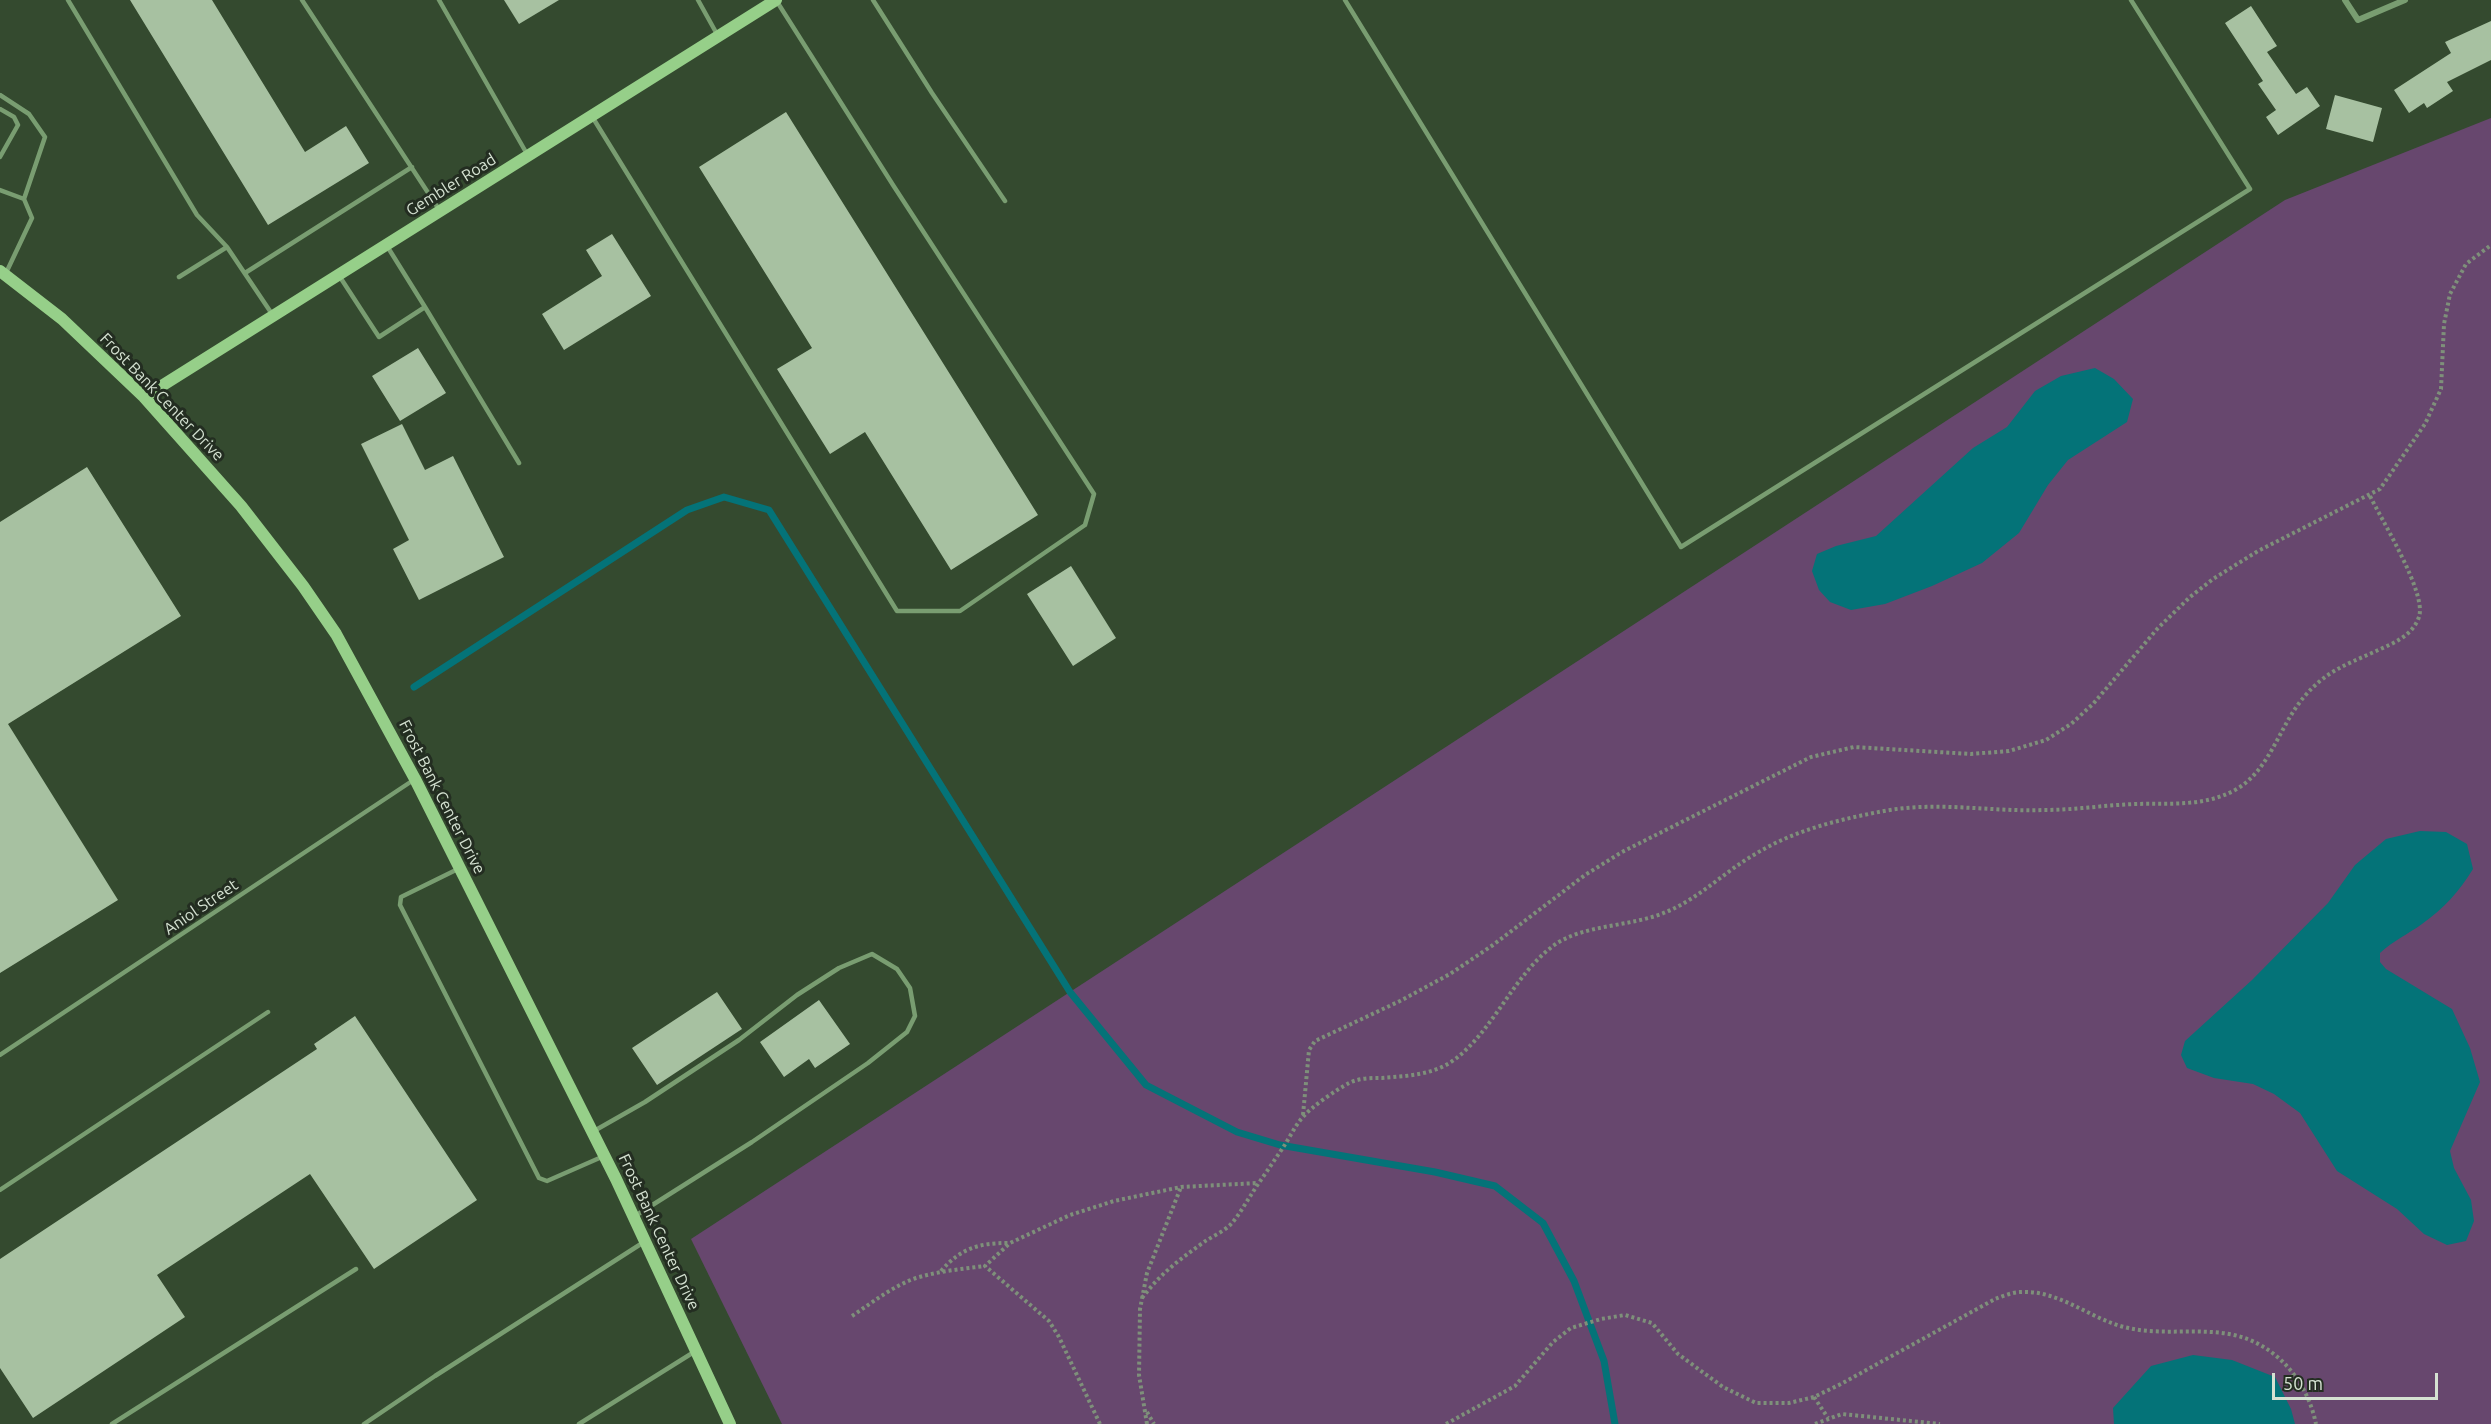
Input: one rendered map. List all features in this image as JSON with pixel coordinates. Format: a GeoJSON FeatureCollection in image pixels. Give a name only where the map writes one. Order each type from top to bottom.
{"type":"FeatureCollection","features":[{"type":"Feature","properties":{"kind":"main road","name":"Gembler Road"},"geometry":{"type":"LineString","coordinates":[[144,397],[776,0]]}},
{"type":"Feature","properties":{"kind":"main road","name":"Frost Bank Center Drive"},"geometry":{"type":"LineString","coordinates":[[2,273],[62,319],[144,397],[241,506],[303,586],[336,634],[415,779],[604,1155],[730,1424]]}},
{"type":"Feature","properties":{"kind":"street"},"geometry":{"type":"LineString","coordinates":[[2345,0],[2358,20],[2405,0]]}},
{"type":"Feature","properties":{"kind":"lane"},"geometry":{"type":"LineString","coordinates":[[68,0],[197,215],[227,247],[273,316]]}},
{"type":"Feature","properties":{"kind":"lane"},"geometry":{"type":"LineString","coordinates":[[302,0],[440,211]]}},
{"type":"Feature","properties":{"kind":"lane"},"geometry":{"type":"LineString","coordinates":[[439,0],[528,156]]}},
{"type":"Feature","properties":{"kind":"lane"},"geometry":{"type":"LineString","coordinates":[[698,0],[718,36]]}},
{"type":"Feature","properties":{"kind":"lane"},"geometry":{"type":"LineString","coordinates":[[592,116],[897,610],[960,611],[1085,525],[1094,494],[899,195],[776,0]]}},
{"type":"Feature","properties":{"kind":"lane"},"geometry":{"type":"LineString","coordinates":[[873,0],[1005,201]]}},
{"type":"Feature","properties":{"kind":"lane"},"geometry":{"type":"LineString","coordinates":[[1345,0],[1681,547],[2250,189],[2131,0]]}},
{"type":"Feature","properties":{"kind":"lane"},"geometry":{"type":"LineString","coordinates":[[0,95],[29,114],[45,137],[24,199],[32,218],[2,273]]}},
{"type":"Feature","properties":{"kind":"lane"},"geometry":{"type":"LineString","coordinates":[[0,109],[14,117],[18,125],[0,157]]}},
{"type":"Feature","properties":{"kind":"lane"},"geometry":{"type":"LineString","coordinates":[[245,273],[412,167]]}},
{"type":"Feature","properties":{"kind":"lane"},"geometry":{"type":"LineString","coordinates":[[0,190],[24,199]]}},
{"type":"Feature","properties":{"kind":"lane"},"geometry":{"type":"LineString","coordinates":[[386,245],[519,463]]}},
{"type":"Feature","properties":{"kind":"lane"},"geometry":{"type":"LineString","coordinates":[[179,277],[227,247]]}},
{"type":"Feature","properties":{"kind":"lane"},"geometry":{"type":"LineString","coordinates":[[339,274],[378,337],[425,307]]}},
{"type":"Feature","properties":{"kind":"lane","name":"Aniol Street"},"geometry":{"type":"LineString","coordinates":[[0,1055],[415,779]]}},
{"type":"Feature","properties":{"kind":"lane"},"geometry":{"type":"LineString","coordinates":[[460,868],[401,897],[400,905],[539,1178],[547,1181],[604,1155]]}},
{"type":"Feature","properties":{"kind":"lane"},"geometry":{"type":"LineString","coordinates":[[592,1132],[655,1096],[739,1040],[797,995],[839,968],[872,954],[897,969],[910,988],[915,1016],[906,1032],[868,1064],[634,1217]]}},
{"type":"Feature","properties":{"kind":"lane"},"geometry":{"type":"LineString","coordinates":[[0,1190],[268,1012]]}},
{"type":"Feature","properties":{"kind":"lane"},"geometry":{"type":"LineString","coordinates":[[364,1424],[646,1241]]}},
{"type":"Feature","properties":{"kind":"lane"},"geometry":{"type":"LineString","coordinates":[[112,1424],[356,1269]]}},
{"type":"Feature","properties":{"kind":"lane"},"geometry":{"type":"LineString","coordinates":[[579,1424],[696,1351]]}},
{"type":"Feature","properties":{"kind":"path"},"geometry":{"type":"LineString","coordinates":[[1303,1116],[1309,1050],[1315,1041],[1400,1001],[1450,974],[1585,876],[1622,852],[1780,771],[1811,757],[1854,747],[1952,753],[1991,753],[2024,748],[2046,740],[2071,724],[2093,704],[2158,628],[2190,597],[2213,579],[2258,551],[2380,489],[2425,424],[2441,389],[2444,324],[2450,294],[2466,264],[2491,245]]}},
{"type":"Feature","properties":{"kind":"path"},"geometry":{"type":"LineString","coordinates":[[1142,1298],[1157,1278],[1173,1264],[1231,1225],[1303,1116],[1349,1083],[1360,1079],[1424,1074],[1440,1069],[1468,1048],[1526,973],[1561,941],[1574,935],[1651,918],[1707,890],[1753,854],[1809,830],[1888,810],[1945,805],[2046,810],[2106,805],[2185,804],[2203,802],[2235,790],[2250,779],[2264,764],[2301,700],[2321,678],[2343,665],[2397,642],[2418,620],[2420,607],[2415,585],[2368,494]]}},
{"type":"Feature","properties":{"kind":"path"},"geometry":{"type":"LineString","coordinates":[[852,1316],[892,1289],[915,1279],[941,1272],[985,1266],[1010,1243],[1070,1215],[1114,1201],[1181,1187],[1259,1183]]}},
{"type":"Feature","properties":{"kind":"path"},"geometry":{"type":"LineString","coordinates":[[1147,1424],[1139,1375],[1138,1341],[1142,1298],[1147,1272],[1181,1187]]}},
{"type":"Feature","properties":{"kind":"path"},"geometry":{"type":"LineString","coordinates":[[941,1272],[954,1257],[968,1250],[987,1243],[1010,1243]]}},
{"type":"Feature","properties":{"kind":"path"},"geometry":{"type":"LineString","coordinates":[[985,1266],[1048,1321],[1059,1337],[1101,1424]]}},
{"type":"Feature","properties":{"kind":"path"},"geometry":{"type":"LineString","coordinates":[[1446,1424],[1515,1386],[1553,1342],[1572,1328],[1601,1319],[1625,1316],[1652,1323],[1678,1354],[1723,1387],[1756,1403],[1788,1403],[1814,1397],[1904,1351],[1995,1299],[2020,1292],[2054,1297],[2106,1322],[2146,1332],[2231,1334],[2251,1341],[2284,1362],[2297,1375],[2316,1424]]}},
{"type":"Feature","properties":{"kind":"path"},"geometry":{"type":"LineString","coordinates":[[1814,1397],[1828,1418]]}},
{"type":"Feature","properties":{"kind":"path"},"geometry":{"type":"LineString","coordinates":[[1146,1411],[1154,1424]]}},
{"type":"Feature","properties":{"kind":"path"},"geometry":{"type":"LineString","coordinates":[[1815,1424],[1842,1414],[1940,1424]]}},
{"type":"Feature","properties":{"kind":"shaded area"},"geometry":{"type":"Polygon","coordinates":[[[2491,118],[2491,1424],[782,1424],[691,1239],[2285,200],[2491,118]]]}},
{"type":"Feature","properties":{"kind":"water"},"geometry":{"type":"Polygon","coordinates":[[[2095,368],[2114,379],[2133,399],[2127,422],[2068,460],[2048,485],[2019,533],[1982,563],[1885,604],[1851,610],[1830,602],[1819,590],[1812,571],[1817,554],[1836,546],[1876,536],[1973,448],[2007,427],[2035,391],[2061,376],[2095,368]]]}},
{"type":"Feature","properties":{"kind":"water"},"geometry":{"type":"Polygon","coordinates":[[[2420,831],[2446,832],[2467,844],[2473,869],[2457,892],[2437,912],[2380,953],[2380,962],[2386,969],[2452,1009],[2470,1048],[2480,1082],[2450,1151],[2454,1168],[2471,1200],[2474,1221],[2466,1241],[2447,1245],[2424,1234],[2397,1209],[2337,1171],[2300,1113],[2274,1094],[2253,1084],[2214,1078],[2187,1068],[2181,1055],[2185,1041],[2252,980],[2328,903],[2355,865],[2386,839],[2420,831]]]}},
{"type":"Feature","properties":{"kind":"water"},"geometry":{"type":"Polygon","coordinates":[[[2193,1355],[2232,1360],[2275,1377],[2291,1409],[2295,1424],[2114,1424],[2113,1408],[2151,1366],[2193,1355]]]}},
{"type":"Feature","properties":{"kind":"building"},"geometry":{"type":"Polygon","coordinates":[[[130,0],[212,0],[305,152],[346,126],[369,163],[268,225],[130,0]]]}},
{"type":"Feature","properties":{"kind":"building"},"geometry":{"type":"Polygon","coordinates":[[[504,0],[559,0],[519,24],[504,0]]]}},
{"type":"Feature","properties":{"kind":"building"},"geometry":{"type":"Polygon","coordinates":[[[2251,6],[2277,46],[2267,52],[2296,94],[2307,87],[2320,106],[2278,135],[2266,117],[2276,110],[2258,84],[2263,81],[2225,23],[2251,6]]]}},
{"type":"Feature","properties":{"kind":"building"},"geometry":{"type":"Polygon","coordinates":[[[2491,21],[2491,60],[2447,82],[2453,91],[2427,108],[2424,103],[2409,113],[2394,90],[2451,53],[2445,42],[2491,21]]]}},
{"type":"Feature","properties":{"kind":"building"},"geometry":{"type":"Polygon","coordinates":[[[2335,95],[2382,108],[2373,142],[2326,129],[2335,95]]]}},
{"type":"Feature","properties":{"kind":"building"},"geometry":{"type":"Polygon","coordinates":[[[786,112],[1038,515],[951,570],[865,432],[830,454],[777,369],[812,348],[699,167],[786,112]]]}},
{"type":"Feature","properties":{"kind":"building"},"geometry":{"type":"Polygon","coordinates":[[[612,234],[651,296],[564,350],[542,314],[602,276],[586,250],[612,234]]]}},
{"type":"Feature","properties":{"kind":"building"},"geometry":{"type":"Polygon","coordinates":[[[418,348],[446,393],[400,421],[372,376],[418,348]]]}},
{"type":"Feature","properties":{"kind":"building"},"geometry":{"type":"Polygon","coordinates":[[[402,424],[425,470],[453,456],[504,557],[419,600],[393,549],[409,540],[361,444],[402,424]]]}},
{"type":"Feature","properties":{"kind":"building"},"geometry":{"type":"Polygon","coordinates":[[[87,467],[181,616],[8,724],[118,900],[0,973],[0,522],[87,467]]]}},
{"type":"Feature","properties":{"kind":"building"},"geometry":{"type":"Polygon","coordinates":[[[1071,566],[1116,638],[1073,666],[1027,594],[1071,566]]]}},
{"type":"Feature","properties":{"kind":"building"},"geometry":{"type":"Polygon","coordinates":[[[717,992],[742,1029],[657,1085],[632,1048],[717,992]]]}},
{"type":"Feature","properties":{"kind":"building"},"geometry":{"type":"Polygon","coordinates":[[[819,1000],[850,1044],[815,1068],[809,1059],[784,1077],[760,1042],[819,1000]]]}},
{"type":"Feature","properties":{"kind":"building"},"geometry":{"type":"Polygon","coordinates":[[[355,1016],[477,1200],[374,1269],[310,1174],[157,1275],[185,1317],[33,1418],[0,1368],[0,1259],[317,1049],[314,1044],[355,1016]]]}},
{"type":"Feature","properties":{"kind":"waterway"},"geometry":{"type":"LineString","coordinates":[[414,687],[687,510],[724,497],[769,510],[1070,992],[1146,1085],[1237,1132],[1280,1145],[1435,1172],[1495,1186],[1543,1223],[1574,1281],[1604,1361],[1615,1424]]}}]}
